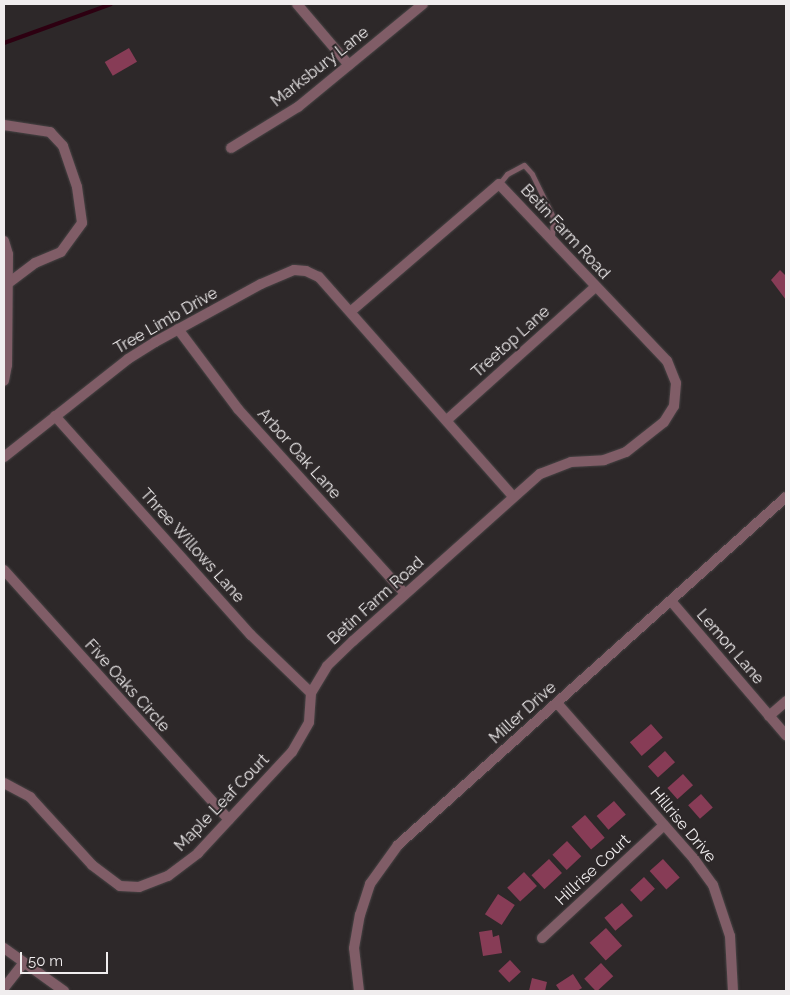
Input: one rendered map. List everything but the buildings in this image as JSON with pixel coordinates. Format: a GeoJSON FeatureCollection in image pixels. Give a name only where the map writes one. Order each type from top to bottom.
{"type":"FeatureCollection","features":[{"type":"Feature","properties":{"kind":"street"},"geometry":{"type":"LineString","coordinates":[[297,4],[348,65]]}},
{"type":"Feature","properties":{"kind":"street","name":"Marksbury Lane"},"geometry":{"type":"LineString","coordinates":[[230,148],[298,107],[423,4]]}},
{"type":"Feature","properties":{"kind":"street"},"geometry":{"type":"LineString","coordinates":[[4,125],[50,132],[63,146],[77,187],[82,223],[62,252],[35,263],[8,284]]}},
{"type":"Feature","properties":{"kind":"street","name":"Betin Farm Road"},"geometry":{"type":"LineString","coordinates":[[311,693],[327,666],[513,496],[540,474],[557,466],[604,460],[626,452],[664,422],[674,406],[676,383],[668,361],[595,287],[552,238],[499,184],[350,312]]}},
{"type":"Feature","properties":{"kind":"street"},"geometry":{"type":"LineString","coordinates":[[4,241],[8,254],[4,381]]}},
{"type":"Feature","properties":{"kind":"street","name":"Tree Limb Drive"},"geometry":{"type":"LineString","coordinates":[[4,457],[128,359],[178,329],[261,284],[294,270],[318,277],[350,312]]}},
{"type":"Feature","properties":{"kind":"street","name":"Treetop Lane"},"geometry":{"type":"LineString","coordinates":[[447,420],[595,287]]}},
{"type":"Feature","properties":{"kind":"street"},"geometry":{"type":"LineString","coordinates":[[350,312],[513,496]]}},
{"type":"Feature","properties":{"kind":"street","name":"Arbor Oak Lane"},"geometry":{"type":"LineString","coordinates":[[178,329],[238,409],[406,594]]}},
{"type":"Feature","properties":{"kind":"street","name":"Three Willows Lane"},"geometry":{"type":"LineString","coordinates":[[55,416],[252,635],[311,693]]}},
{"type":"Feature","properties":{"kind":"street","name":"Miller Drive"},"geometry":{"type":"LineString","coordinates":[[359,991],[354,948],[360,915],[370,884],[387,858],[556,703],[786,497]]}},
{"type":"Feature","properties":{"kind":"street","name":"Five Oaks Circle"},"geometry":{"type":"LineString","coordinates":[[4,570],[229,820]]}},
{"type":"Feature","properties":{"kind":"street","name":"Lemon Lane"},"geometry":{"type":"LineString","coordinates":[[670,601],[786,736]]}},
{"type":"Feature","properties":{"kind":"street","name":"Maple Leaf Court"},"geometry":{"type":"LineString","coordinates":[[4,783],[30,797],[92,864],[120,886],[139,887],[168,876],[198,853],[302,738],[309,722],[311,693]]}},
{"type":"Feature","properties":{"kind":"street"},"geometry":{"type":"LineString","coordinates":[[769,716],[786,700]]}},
{"type":"Feature","properties":{"kind":"street","name":"Hillrise Drive"},"geometry":{"type":"LineString","coordinates":[[556,703],[664,825],[713,885],[724,910],[730,936],[733,991]]}},
{"type":"Feature","properties":{"kind":"street","name":"Hillrise Court"},"geometry":{"type":"LineString","coordinates":[[542,938],[664,825]]}},
{"type":"Feature","properties":{"kind":"street"},"geometry":{"type":"LineString","coordinates":[[4,948],[23,964],[64,991]]}},
{"type":"Feature","properties":{"kind":"street"},"geometry":{"type":"LineString","coordinates":[[4,988],[23,964]]}},
{"type":"Feature","properties":{"kind":"lane"},"geometry":{"type":"LineString","coordinates":[[499,184],[507,174],[524,165],[532,174],[552,217],[552,238]]}},
{"type":"Feature","properties":{"kind":"waterway"},"geometry":{"type":"LineString","coordinates":[[4,43],[111,4]]}}]}
